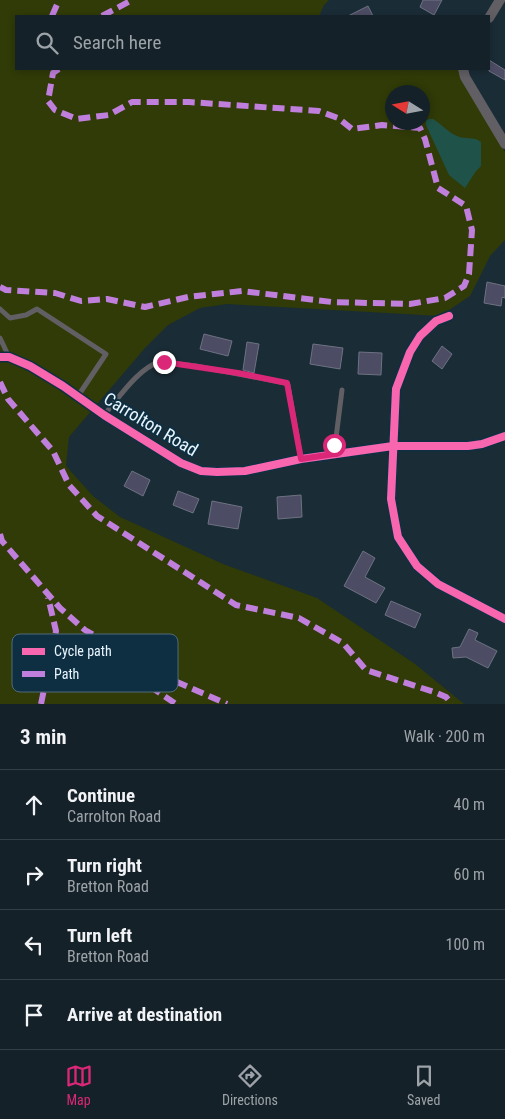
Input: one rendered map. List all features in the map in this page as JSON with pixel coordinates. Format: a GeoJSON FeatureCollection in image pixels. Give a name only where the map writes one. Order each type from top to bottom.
{"type":"FeatureCollection","features":[{"type":"Feature","properties":{"kind":"street"},"geometry":{"type":"LineString","coordinates":[[490,16],[500,0]]}},
{"type":"Feature","properties":{"kind":"street"},"geometry":{"type":"LineString","coordinates":[[463,70],[465,77],[505,144]]}},
{"type":"Feature","properties":{"kind":"street"},"geometry":{"type":"LineString","coordinates":[[449,316],[436,321],[420,336],[410,352],[396,389],[391,499],[398,537],[417,566],[438,584],[505,619]]}},
{"type":"Feature","properties":{"kind":"street","name":"Carrolton Road"},"geometry":{"type":"LineString","coordinates":[[5,357],[30,366],[181,464],[201,471],[245,470],[301,459],[393,446],[468,446],[482,444],[505,436]]}},
{"type":"Feature","properties":{"kind":"lane"},"geometry":{"type":"LineString","coordinates":[[0,309],[10,318],[26,315],[37,309],[106,354],[78,396]]}},
{"type":"Feature","properties":{"kind":"lane"},"geometry":{"type":"LineString","coordinates":[[0,338],[5,357]]}},
{"type":"Feature","properties":{"kind":"lane"},"geometry":{"type":"LineString","coordinates":[[104,415],[143,372],[160,362],[196,366],[285,382],[288,384],[301,459]]}},
{"type":"Feature","properties":{"kind":"lane"},"geometry":{"type":"LineString","coordinates":[[334,454],[342,390]]}},
{"type":"Feature","properties":{"kind":"shaded area"},"geometry":{"type":"Polygon","coordinates":[[[0,0],[329,0],[324,5],[319,15],[15,15],[15,70],[458,70],[505,152],[505,240],[490,256],[470,296],[440,316],[227,304],[200,308],[168,325],[145,348],[69,437],[66,466],[93,496],[120,517],[223,564],[317,598],[415,664],[464,704],[0,704],[0,0]]]}},
{"type":"Feature","properties":{"kind":"shaded area"},"geometry":{"type":"Polygon","coordinates":[[[430,119],[433,119],[457,136],[481,142],[481,166],[465,188],[449,175],[428,130],[430,130],[430,119]]]}},
{"type":"Feature","properties":{"kind":"building"},"geometry":{"type":"Polygon","coordinates":[[[423,0],[442,0],[434,15],[420,7],[423,0]]]}},
{"type":"Feature","properties":{"kind":"building"},"geometry":{"type":"Polygon","coordinates":[[[368,6],[372,15],[350,15],[368,6]]]}},
{"type":"Feature","properties":{"kind":"building"},"geometry":{"type":"Polygon","coordinates":[[[490,61],[505,70],[505,80],[489,71],[490,61]]]}},
{"type":"Feature","properties":{"kind":"building"},"geometry":{"type":"Polygon","coordinates":[[[487,282],[505,286],[505,298],[502,297],[501,306],[484,303],[487,282]]]}},
{"type":"Feature","properties":{"kind":"building"},"geometry":{"type":"Polygon","coordinates":[[[204,334],[232,341],[228,356],[200,349],[204,334]]]}},
{"type":"Feature","properties":{"kind":"building"},"geometry":{"type":"Polygon","coordinates":[[[247,342],[259,344],[254,373],[243,370],[247,342]]]}},
{"type":"Feature","properties":{"kind":"building"},"geometry":{"type":"Polygon","coordinates":[[[313,344],[343,348],[340,369],[310,364],[313,344]]]}},
{"type":"Feature","properties":{"kind":"building"},"geometry":{"type":"Polygon","coordinates":[[[442,346],[452,354],[442,369],[432,361],[442,346]]]}},
{"type":"Feature","properties":{"kind":"building"},"geometry":{"type":"Polygon","coordinates":[[[359,352],[382,353],[381,375],[358,374],[359,352]]]}},
{"type":"Feature","properties":{"kind":"building"},"geometry":{"type":"Polygon","coordinates":[[[132,471],[150,480],[143,496],[124,486],[132,471]]]}},
{"type":"Feature","properties":{"kind":"building"},"geometry":{"type":"Polygon","coordinates":[[[178,491],[199,499],[193,513],[173,505],[178,491]]]}},
{"type":"Feature","properties":{"kind":"building"},"geometry":{"type":"Polygon","coordinates":[[[301,495],[302,517],[278,519],[277,497],[301,495]]]}},
{"type":"Feature","properties":{"kind":"building"},"geometry":{"type":"Polygon","coordinates":[[[212,501],[242,507],[238,529],[208,524],[212,501]]]}},
{"type":"Feature","properties":{"kind":"building"},"geometry":{"type":"Polygon","coordinates":[[[363,551],[375,558],[365,577],[385,588],[376,603],[344,586],[363,551]]]}},
{"type":"Feature","properties":{"kind":"building"},"geometry":{"type":"Polygon","coordinates":[[[391,601],[421,614],[415,628],[385,615],[391,601]]]}},
{"type":"Feature","properties":{"kind":"building"},"geometry":{"type":"Polygon","coordinates":[[[469,629],[478,633],[475,640],[497,651],[488,668],[466,657],[453,658],[452,648],[460,647],[469,629]]]}},
{"type":"Feature","properties":{"kind":"marked path"},"geometry":{"type":"LineString","coordinates":[[52,15],[59,0]]}},
{"type":"Feature","properties":{"kind":"marked path"},"geometry":{"type":"LineString","coordinates":[[104,15],[132,0]]}},
{"type":"Feature","properties":{"kind":"marked path"},"geometry":{"type":"LineString","coordinates":[[0,287],[6,290],[55,293],[81,301],[107,299],[145,307],[188,297],[242,291],[332,302],[410,304],[445,298],[464,286],[469,274],[472,230],[466,206],[438,188],[425,139],[420,128],[382,125],[352,129],[338,118],[319,111],[189,102],[132,102],[109,115],[77,119],[55,110],[48,101],[53,73],[58,70]]}},
{"type":"Feature","properties":{"kind":"marked path"},"geometry":{"type":"LineString","coordinates":[[0,382],[8,399],[53,451],[69,485],[97,516],[236,605],[299,618],[343,643],[366,670],[437,693],[446,697],[452,704]]}},
{"type":"Feature","properties":{"kind":"marked path"},"geometry":{"type":"LineString","coordinates":[[0,534],[2,541],[60,608],[92,634]]}},
{"type":"Feature","properties":{"kind":"marked path"},"geometry":{"type":"LineString","coordinates":[[48,597],[55,634]]}},
{"type":"Feature","properties":{"kind":"marked path"},"geometry":{"type":"LineString","coordinates":[[178,682],[227,704]]}},
{"type":"Feature","properties":{"kind":"marked path"},"geometry":{"type":"LineString","coordinates":[[41,704],[43,692]]}},
{"type":"Feature","properties":{"kind":"marked path"},"geometry":{"type":"LineString","coordinates":[[158,692],[176,704]]}},
{"type":"Feature","properties":{"kind":"cycle path"},"geometry":{"type":"LineString","coordinates":[[449,316],[436,321],[420,336],[410,352],[396,389],[391,499],[398,537],[417,566],[438,584],[505,619]]}},
{"type":"Feature","properties":{"kind":"cycle path"},"geometry":{"type":"LineString","coordinates":[[0,357],[9,357],[30,366],[181,463],[201,471],[245,471],[301,459],[393,446],[468,446],[482,444],[505,436]]}},
{"type":"Feature","properties":{"kind":"route"},"geometry":{"type":"LineString","coordinates":[[164,362],[285,382],[288,384],[301,459],[334,454],[334,445]]}}]}
